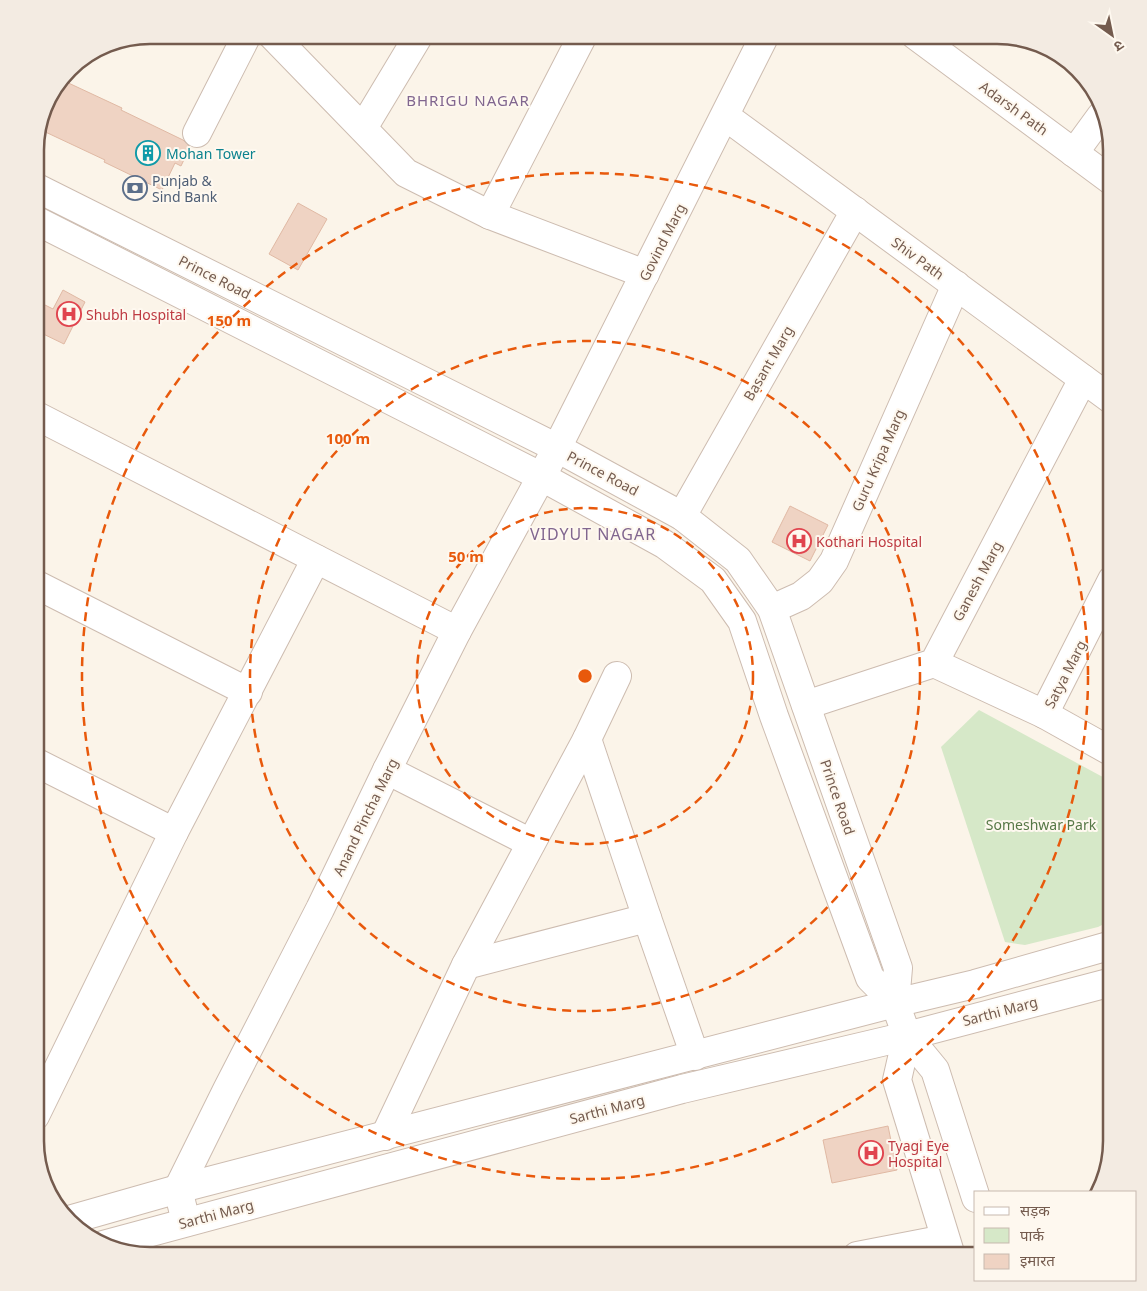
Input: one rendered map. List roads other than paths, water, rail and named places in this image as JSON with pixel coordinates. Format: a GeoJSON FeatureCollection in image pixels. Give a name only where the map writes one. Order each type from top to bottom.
{"type":"FeatureCollection","features":[{"type":"Feature","properties":{"kind":"street"},"geometry":{"type":"LineString","coordinates":[[197,133],[242,44]]}},
{"type":"Feature","properties":{"kind":"street"},"geometry":{"type":"LineString","coordinates":[[281,44],[406,173],[490,215],[645,274]]}},
{"type":"Feature","properties":{"kind":"street"},"geometry":{"type":"LineString","coordinates":[[364,128],[414,44]]}},
{"type":"Feature","properties":{"kind":"street"},"geometry":{"type":"LineString","coordinates":[[490,215],[576,44]]}},
{"type":"Feature","properties":{"kind":"street","name":"Govind Marg"},"geometry":{"type":"LineString","coordinates":[[557,448],[761,44]]}},
{"type":"Feature","properties":{"kind":"street","name":"Adarsh Path"},"geometry":{"type":"LineString","coordinates":[[927,44],[1103,174]]}},
{"type":"Feature","properties":{"kind":"street","name":"Shiv Path"},"geometry":{"type":"LineString","coordinates":[[725,116],[1103,393]]}},
{"type":"Feature","properties":{"kind":"street"},"geometry":{"type":"LineString","coordinates":[[1074,153],[1099,119]]}},
{"type":"Feature","properties":{"kind":"street","name":"Prince Road"},"geometry":{"type":"LineString","coordinates":[[44,192],[557,448],[682,516],[738,560],[772,609],[898,968],[895,1003],[906,1036],[935,1070],[974,1192]]}},
{"type":"Feature","properties":{"kind":"street","name":"Basant Marg"},"geometry":{"type":"LineString","coordinates":[[682,516],[855,211]]}},
{"type":"Feature","properties":{"kind":"street","name":"Prince Road"},"geometry":{"type":"LineString","coordinates":[[44,225],[542,477],[664,544],[714,580],[742,621],[774,716],[870,978],[895,1003]]}},
{"type":"Feature","properties":{"kind":"street","name":"Guru Kripa Marg"},"geometry":{"type":"LineString","coordinates":[[772,609],[801,596],[820,581],[834,561],[956,285]]}},
{"type":"Feature","properties":{"kind":"street","name":"Ganesh Marg"},"geometry":{"type":"LineString","coordinates":[[934,663],[1083,379]]}},
{"type":"Feature","properties":{"kind":"street"},"geometry":{"type":"LineString","coordinates":[[44,420],[457,632]]}},
{"type":"Feature","properties":{"kind":"street","name":"Anand Pincha Marg"},"geometry":{"type":"LineString","coordinates":[[178,1189],[231,1081],[320,909],[387,770],[457,632],[557,448]]}},
{"type":"Feature","properties":{"kind":"street"},"geometry":{"type":"LineString","coordinates":[[44,1098],[174,832],[316,560]]}},
{"type":"Feature","properties":{"kind":"street"},"geometry":{"type":"LineString","coordinates":[[44,589],[248,692]]}},
{"type":"Feature","properties":{"kind":"street","name":"Satya Marg"},"geometry":{"type":"LineString","coordinates":[[1044,714],[1103,598]]}},
{"type":"Feature","properties":{"kind":"street"},"geometry":{"type":"LineString","coordinates":[[806,705],[934,663],[1044,714],[1103,747]]}},
{"type":"Feature","properties":{"kind":"street"},"geometry":{"type":"LineString","coordinates":[[385,1136],[466,965],[587,739],[617,676]]}},
{"type":"Feature","properties":{"kind":"street"},"geometry":{"type":"LineString","coordinates":[[587,739],[695,1056]]}},
{"type":"Feature","properties":{"kind":"street"},"geometry":{"type":"LineString","coordinates":[[44,767],[174,832]]}},
{"type":"Feature","properties":{"kind":"street"},"geometry":{"type":"LineString","coordinates":[[387,770],[531,843]]}},
{"type":"Feature","properties":{"kind":"street"},"geometry":{"type":"LineString","coordinates":[[466,965],[647,918]]}},
{"type":"Feature","properties":{"kind":"street"},"geometry":{"type":"LineString","coordinates":[[77,1218],[178,1189],[895,1003],[975,984],[1103,948]]}},
{"type":"Feature","properties":{"kind":"street","name":"Sarthi Marg"},"geometry":{"type":"LineString","coordinates":[[116,1242],[682,1089],[906,1036],[1103,984]]}},
{"type":"Feature","properties":{"kind":"street","name":"Prince Road"},"geometry":{"type":"LineString","coordinates":[[906,1036],[897,1080],[948,1247]]}},
{"type":"Feature","properties":{"kind":"street"},"geometry":{"type":"LineString","coordinates":[[412,1129],[420,1159]]}},
{"type":"Feature","properties":{"kind":"street"},"geometry":{"type":"LineString","coordinates":[[178,1189],[186,1222]]}},
{"type":"Feature","properties":{"kind":"place","name":"Mohan Tower"},"geometry":{"type":"Point","coordinates":[148,153]}},
{"type":"Feature","properties":{"kind":"place","name":"Punjab & Sind Bank"},"geometry":{"type":"Point","coordinates":[135,188]}},
{"type":"Feature","properties":{"kind":"place","name":"Shubh Hospital"},"geometry":{"type":"Point","coordinates":[69,314]}},
{"type":"Feature","properties":{"kind":"place","name":"Kothari Hospital"},"geometry":{"type":"Point","coordinates":[799,541]}},
{"type":"Feature","properties":{"kind":"place","name":"Tyagi Eye Hospital"},"geometry":{"type":"Point","coordinates":[871,1153]}},
{"type":"Feature","properties":{"kind":"district","name":"BHRIGU NAGAR"},"geometry":{"type":"Point","coordinates":[468,100]}},
{"type":"Feature","properties":{"kind":"district","name":"VIDYUT NAGAR"},"geometry":{"type":"Point","coordinates":[593,534]}},
{"type":"Feature","properties":{"kind":"park label","name":"Someshwar Park"},"geometry":{"type":"Point","coordinates":[1041,824]}}]}
